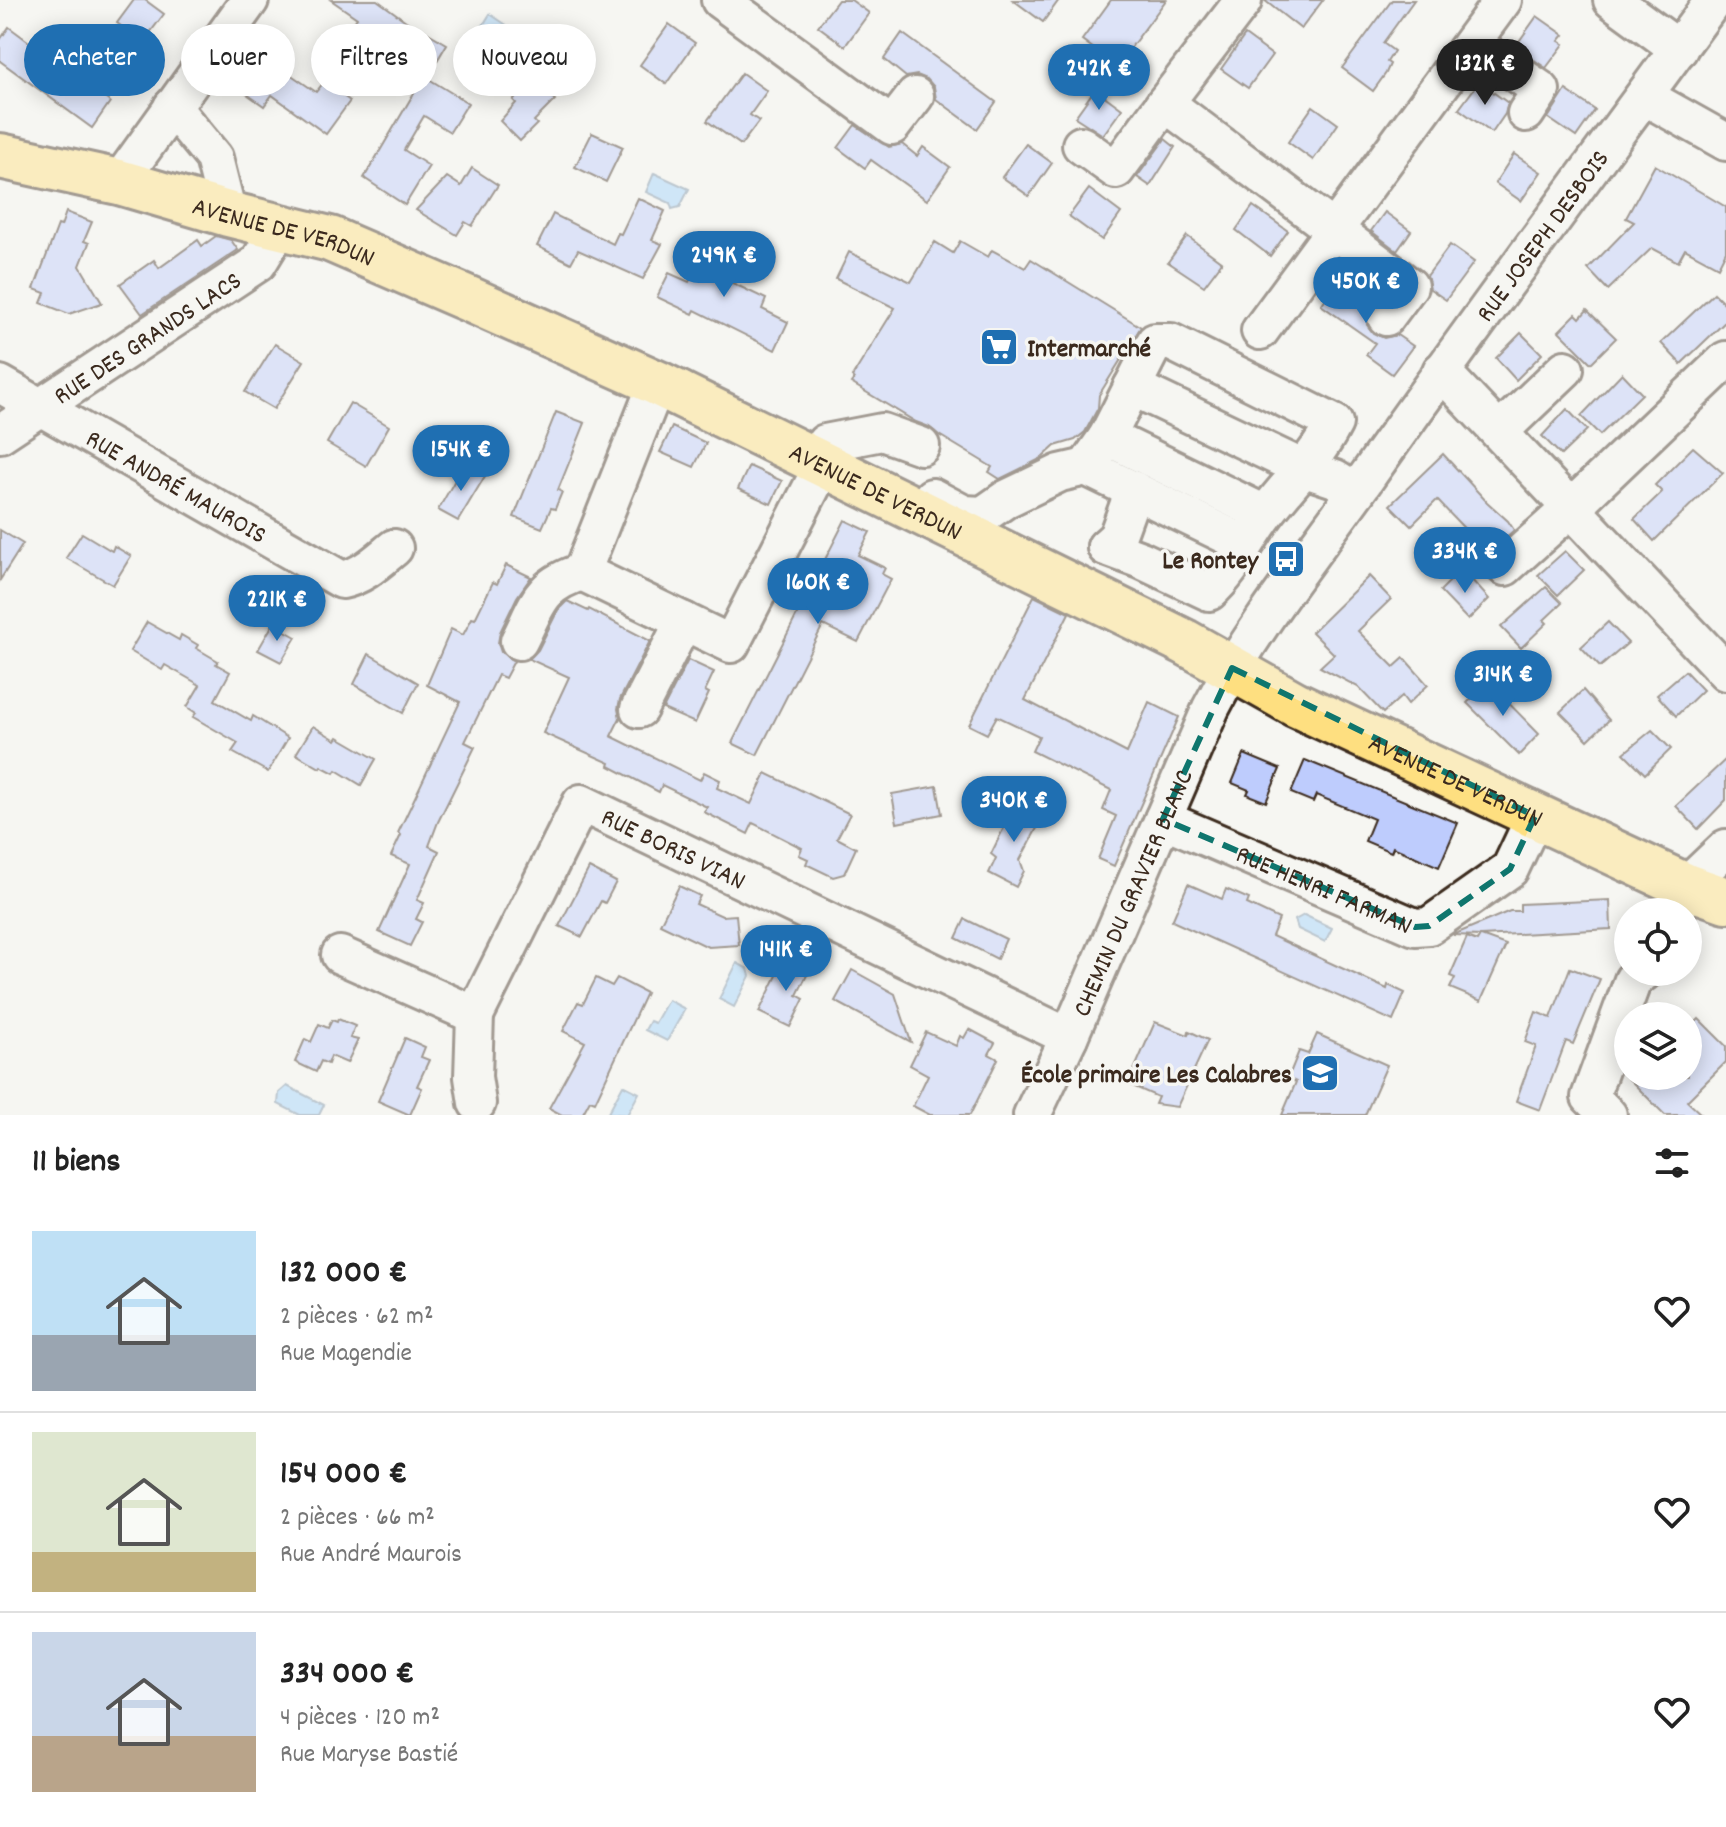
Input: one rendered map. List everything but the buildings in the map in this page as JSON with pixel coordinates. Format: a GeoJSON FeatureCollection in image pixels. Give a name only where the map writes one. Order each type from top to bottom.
{"type":"FeatureCollection","features":[{"type":"Feature","properties":{"kind":"main road","name":"AVENUE DE VERDUN"},"geometry":{"type":"LineString","coordinates":[[0,156],[119,182],[228,214],[330,239],[824,454],[1295,704],[1535,816],[1694,898]]}},
{"type":"Feature","properties":{"kind":"street"},"geometry":{"type":"LineString","coordinates":[[119,182],[250,0]]}},
{"type":"Feature","properties":{"kind":"street"},"geometry":{"type":"LineString","coordinates":[[720,0],[892,126],[915,96]]}},
{"type":"Feature","properties":{"kind":"street"},"geometry":{"type":"LineString","coordinates":[[1260,331],[1503,0]]}},
{"type":"Feature","properties":{"kind":"street"},"geometry":{"type":"LineString","coordinates":[[1612,0],[1679,49]]}},
{"type":"Feature","properties":{"kind":"street","name":"RUE JOSEPH DESBOIS"},"geometry":{"type":"LineString","coordinates":[[1232,668],[1260,623],[1441,371],[1714,0]]}},
{"type":"Feature","properties":{"kind":"street"},"geometry":{"type":"LineString","coordinates":[[1081,145],[1116,170],[1243,1]]}},
{"type":"Feature","properties":{"kind":"street"},"geometry":{"type":"LineString","coordinates":[[1472,43],[1541,90],[1526,113]]}},
{"type":"Feature","properties":{"kind":"street"},"geometry":{"type":"LineString","coordinates":[[1644,96],[1726,142]]}},
{"type":"Feature","properties":{"kind":"street"},"geometry":{"type":"LineString","coordinates":[[1165,103],[1409,286],[1386,317]]}},
{"type":"Feature","properties":{"kind":"street"},"geometry":{"type":"LineString","coordinates":[[172,107],[214,158],[228,214]]}},
{"type":"Feature","properties":{"kind":"street","name":"RUE DES GRANDS LACS"},"geometry":{"type":"LineString","coordinates":[[0,434],[258,263],[280,227]]}},
{"type":"Feature","properties":{"kind":"street"},"geometry":{"type":"LineString","coordinates":[[1086,467],[1107,437],[1155,342],[1171,342],[1334,423],[1321,449],[1265,514],[1224,579],[1209,592],[1106,547]]}},
{"type":"Feature","properties":{"kind":"street"},"geometry":{"type":"LineString","coordinates":[[1505,567],[1726,360]]}},
{"type":"Feature","properties":{"kind":"street"},"geometry":{"type":"LineString","coordinates":[[1499,432],[1565,369]]}},
{"type":"Feature","properties":{"kind":"street"},"geometry":{"type":"LineString","coordinates":[[1441,371],[1726,672]]}},
{"type":"Feature","properties":{"kind":"street"},"geometry":{"type":"LineString","coordinates":[[582,572],[657,383]]}},
{"type":"Feature","properties":{"kind":"street"},"geometry":{"type":"LineString","coordinates":[[0,384],[41,408]]}},
{"type":"Feature","properties":{"kind":"street"},"geometry":{"type":"LineString","coordinates":[[1132,387],[1302,468],[1335,479],[1356,492]]}},
{"type":"Feature","properties":{"kind":"street","name":"RUE ANDRÉ MAUROIS"},"geometry":{"type":"LineString","coordinates":[[41,408],[342,580],[353,578],[394,548]]}},
{"type":"Feature","properties":{"kind":"street"},"geometry":{"type":"LineString","coordinates":[[519,641],[546,589],[559,579],[582,572],[731,644],[824,454],[882,432],[921,446]]}},
{"type":"Feature","properties":{"kind":"street"},"geometry":{"type":"LineString","coordinates":[[1107,437],[1265,514]]}},
{"type":"Feature","properties":{"kind":"street"},"geometry":{"type":"LineString","coordinates":[[824,454],[964,514],[983,515],[1006,499],[1060,473],[1086,467],[1245,544]]}},
{"type":"Feature","properties":{"kind":"street"},"geometry":{"type":"LineString","coordinates":[[1106,547],[1117,537],[1134,490]]}},
{"type":"Feature","properties":{"kind":"street"},"geometry":{"type":"LineString","coordinates":[[1106,547],[1107,563],[1100,583],[1157,629]]}},
{"type":"Feature","properties":{"kind":"street"},"geometry":{"type":"LineString","coordinates":[[639,709],[684,621]]}},
{"type":"Feature","properties":{"kind":"street","name":"CHEMIN DU GRAVIER BLANC"},"geometry":{"type":"LineString","coordinates":[[1032,1115],[1069,1037],[1211,708],[1232,668]]}},
{"type":"Feature","properties":{"kind":"street","name":"RUE BORIS VIAN"},"geometry":{"type":"LineString","coordinates":[[477,1103],[473,1077],[475,1015],[581,803],[1069,1037]]}},
{"type":"Feature","properties":{"kind":"street","name":"RUE HENRI FARMAN"},"geometry":{"type":"LineString","coordinates":[[1163,819],[1415,927],[1429,926],[1510,869],[1535,816]]}},
{"type":"Feature","properties":{"kind":"street"},"geometry":{"type":"LineString","coordinates":[[1697,898],[1726,848]]}},
{"type":"Feature","properties":{"kind":"street"},"geometry":{"type":"LineString","coordinates":[[340,955],[475,1015]]}},
{"type":"Feature","properties":{"kind":"street"},"geometry":{"type":"LineString","coordinates":[[1608,1115],[1590,1097],[1631,986]]}},
{"type":"Feature","properties":{"kind":"highlighted area"},"geometry":{"type":"Polygon","coordinates":[[[1232,668],[1535,816],[1510,869],[1429,926],[1415,927],[1163,819],[1232,668]]]}},
{"type":"Feature","properties":{"kind":"water"},"geometry":{"type":"Polygon","coordinates":[[[490,14],[505,24],[484,24],[490,14]]]}},
{"type":"Feature","properties":{"kind":"water"},"geometry":{"type":"Polygon","coordinates":[[[654,173],[689,189],[680,207],[672,209],[670,203],[646,192],[654,173]]]}},
{"type":"Feature","properties":{"kind":"water"},"geometry":{"type":"Polygon","coordinates":[[[1304,915],[1332,928],[1325,942],[1298,929],[1295,920],[1304,915]]]}},
{"type":"Feature","properties":{"kind":"water"},"geometry":{"type":"Polygon","coordinates":[[[737,963],[748,969],[750,976],[734,1007],[719,999],[737,963]]]}},
{"type":"Feature","properties":{"kind":"water"},"geometry":{"type":"Polygon","coordinates":[[[668,1000],[685,1009],[667,1041],[645,1030],[650,1021],[655,1023],[668,1000]]]}},
{"type":"Feature","properties":{"kind":"water"},"geometry":{"type":"Polygon","coordinates":[[[623,1085],[639,1093],[627,1115],[608,1113],[623,1085]]]}},
{"type":"Feature","properties":{"kind":"water"},"geometry":{"type":"Polygon","coordinates":[[[287,1086],[324,1105],[319,1115],[300,1115],[278,1104],[279,1093],[287,1086]]]}},
{"type":"Feature","properties":{"kind":"place","name":"Intermarché"},"geometry":{"type":"Point","coordinates":[999,347]}},
{"type":"Feature","properties":{"kind":"place","name":"Le Rontey"},"geometry":{"type":"Point","coordinates":[1286,559]}},
{"type":"Feature","properties":{"kind":"place","name":"École primaire Les Calabres"},"geometry":{"type":"Point","coordinates":[1320,1073]}}]}
